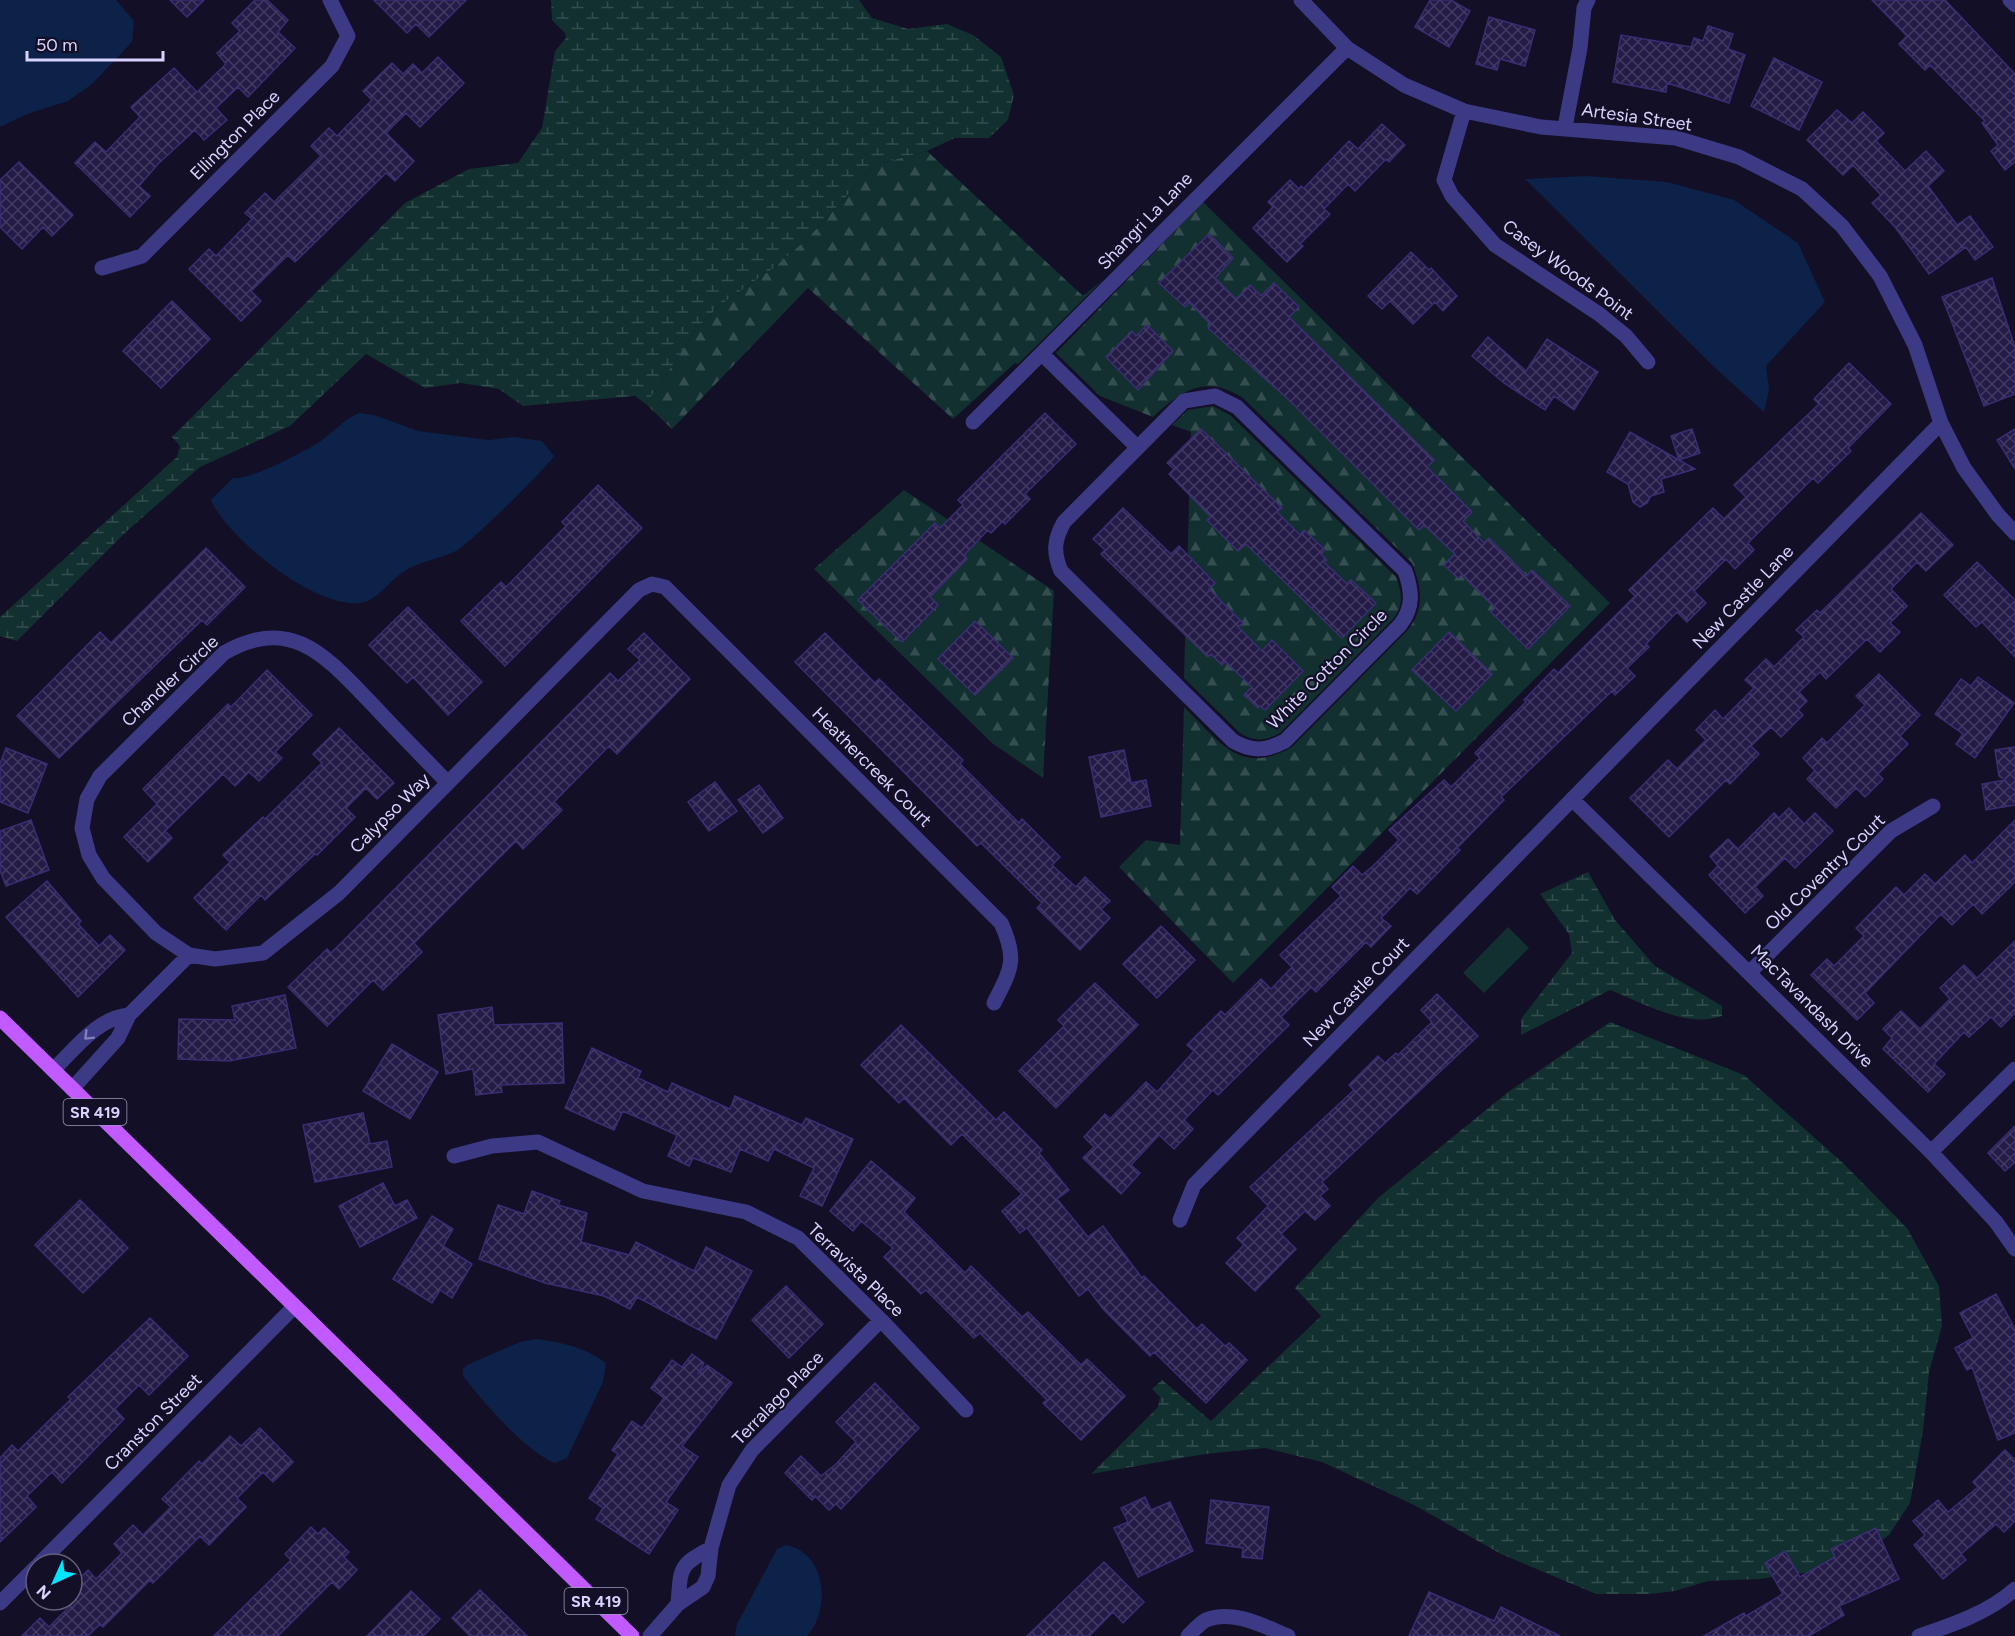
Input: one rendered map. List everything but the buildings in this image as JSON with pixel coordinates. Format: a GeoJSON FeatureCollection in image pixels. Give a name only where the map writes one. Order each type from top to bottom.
{"type":"FeatureCollection","features":[{"type":"Feature","properties":{"kind":"main road","name":"SR 419"},"geometry":{"type":"LineString","coordinates":[[0,1018],[632,1636]]}},
{"type":"Feature","properties":{"kind":"street","name":"Ellington Place"},"geometry":{"type":"LineString","coordinates":[[102,268],[142,256],[332,66],[348,36],[330,0]]}},
{"type":"Feature","properties":{"kind":"street","name":"Artesia Street"},"geometry":{"type":"LineString","coordinates":[[1300,0],[1347,48],[1404,85],[1464,111],[1541,127],[1565,127],[1676,138],[1738,157],[1802,189],[1842,226],[1880,276],[1915,345],[1941,423],[1964,468],[1998,515],[2015,533]]}},
{"type":"Feature","properties":{"kind":"street"},"geometry":{"type":"LineString","coordinates":[[1565,127],[1580,48],[1584,8],[1588,0]]}},
{"type":"Feature","properties":{"kind":"street"},"geometry":{"type":"LineString","coordinates":[[2010,0],[2015,4]]}},
{"type":"Feature","properties":{"kind":"street","name":"Shangri La Lane"},"geometry":{"type":"LineString","coordinates":[[973,422],[1196,196],[1347,48]]}},
{"type":"Feature","properties":{"kind":"street","name":"Casey Woods Point"},"geometry":{"type":"LineString","coordinates":[[1464,111],[1444,180],[1452,196],[1494,245],[1599,314],[1626,336],[1648,362]]}},
{"type":"Feature","properties":{"kind":"street"},"geometry":{"type":"LineString","coordinates":[[1042,354],[1136,446]]}},
{"type":"Feature","properties":{"kind":"street","name":"White Cotton Circle"},"geometry":{"type":"LineString","coordinates":[[1215,396],[1225,399],[1237,406],[1405,571],[1412,597],[1409,615],[1285,741],[1270,749],[1248,750],[1233,741],[1061,571],[1055,549],[1056,536],[1064,522],[1136,446],[1184,401],[1215,396]]}},
{"type":"Feature","properties":{"kind":"street","name":"New Castle Lane"},"geometry":{"type":"LineString","coordinates":[[1572,799],[1941,423]]}},
{"type":"Feature","properties":{"kind":"street","name":"Calypso Way"},"geometry":{"type":"LineString","coordinates":[[189,955],[215,959],[263,953],[339,893],[639,590],[652,584]]}},
{"type":"Feature","properties":{"kind":"street","name":"Heathercreek Court"},"geometry":{"type":"LineString","coordinates":[[652,584],[665,587],[1000,923],[1011,945],[1011,970],[994,1004]]}},
{"type":"Feature","properties":{"kind":"street","name":"Chandler Circle"},"geometry":{"type":"LineString","coordinates":[[189,955],[156,933],[103,878],[85,842],[83,814],[92,788],[100,776],[224,653],[250,640],[273,637],[304,644],[319,652],[447,782]]}},
{"type":"Feature","properties":{"kind":"street","name":"MacTavandash Drive"},"geometry":{"type":"LineString","coordinates":[[1572,799],[1931,1152],[1996,1222],[2015,1249]]}},
{"type":"Feature","properties":{"kind":"street","name":"New Castle Court"},"geometry":{"type":"LineString","coordinates":[[1180,1220],[1194,1185],[1572,799]]}},
{"type":"Feature","properties":{"kind":"street","name":"Old Coventry Court"},"geometry":{"type":"LineString","coordinates":[[1750,972],[1891,831],[1933,806]]}},
{"type":"Feature","properties":{"kind":"street"},"geometry":{"type":"LineString","coordinates":[[72,1089],[118,1038],[129,1015],[189,955]]}},
{"type":"Feature","properties":{"kind":"street"},"geometry":{"type":"LineString","coordinates":[[53,1070],[99,1025],[116,1016],[129,1015]]}},
{"type":"Feature","properties":{"kind":"street"},"geometry":{"type":"LineString","coordinates":[[1931,1152],[2015,1069]]}},
{"type":"Feature","properties":{"kind":"street","name":"Terravista Place"},"geometry":{"type":"LineString","coordinates":[[454,1156],[492,1146],[538,1142],[643,1191],[746,1212],[798,1238],[881,1320],[966,1410]]}},
{"type":"Feature","properties":{"kind":"street","name":"Cranston Street"},"geometry":{"type":"LineString","coordinates":[[52,1552],[294,1307]]}},
{"type":"Feature","properties":{"kind":"street","name":"Terralago Place"},"geometry":{"type":"LineString","coordinates":[[650,1636],[678,1604],[703,1587],[708,1576],[711,1548],[729,1485],[752,1450],[881,1320]]}},
{"type":"Feature","properties":{"kind":"street"},"geometry":{"type":"LineString","coordinates":[[678,1604],[681,1569],[687,1562],[711,1548]]}},
{"type":"Feature","properties":{"kind":"street","name":"Cranston Street"},"geometry":{"type":"LineString","coordinates":[[0,1604],[24,1580]]}},
{"type":"Feature","properties":{"kind":"street"},"geometry":{"type":"LineString","coordinates":[[1919,1636],[1960,1622],[2006,1597],[2015,1589]]}},
{"type":"Feature","properties":{"kind":"street"},"geometry":{"type":"LineString","coordinates":[[1188,1636],[1205,1621],[1227,1617],[1247,1619],[1288,1636]]}},
{"type":"Feature","properties":{"kind":"green space"},"geometry":{"type":"Polygon","coordinates":[[[551,0],[859,0],[872,18],[908,29],[947,24],[973,35],[1001,57],[1014,95],[1008,120],[989,138],[955,138],[927,151],[875,165],[807,239],[772,269],[720,305],[698,327],[646,404],[635,396],[523,406],[499,389],[461,383],[425,388],[366,354],[290,426],[200,467],[127,531],[17,641],[0,636],[0,617],[177,457],[180,446],[172,437],[405,203],[469,169],[518,163],[542,128],[555,51],[566,38],[565,33],[552,20],[551,0]]]}},
{"type":"Feature","properties":{"kind":"green space"},"geometry":{"type":"Polygon","coordinates":[[[927,151],[1083,296],[1103,280],[1018,364],[1015,363],[953,419],[808,288],[672,429],[646,404],[698,327],[720,305],[772,269],[807,239],[875,165],[927,151]]]}},
{"type":"Feature","properties":{"kind":"green space"},"geometry":{"type":"Polygon","coordinates":[[[1203,202],[1610,603],[1233,983],[1119,867],[1146,840],[1180,845],[1184,707],[1220,743],[1244,756],[1258,758],[1274,755],[1292,747],[1407,631],[1417,615],[1420,590],[1412,563],[1243,398],[1217,387],[1195,388],[1174,399],[1153,417],[1100,396],[1056,353],[1203,202]]]}},
{"type":"Feature","properties":{"kind":"green space"},"geometry":{"type":"Polygon","coordinates":[[[1213,406],[1230,415],[1396,577],[1401,594],[1399,609],[1393,619],[1280,733],[1264,739],[1250,738],[1240,733],[1184,678],[1191,432],[1172,425],[1188,410],[1213,406]]]}},
{"type":"Feature","properties":{"kind":"green space"},"geometry":{"type":"Polygon","coordinates":[[[904,490],[1054,591],[1043,778],[992,743],[814,569],[904,490]]]}},
{"type":"Feature","properties":{"kind":"green space"},"geometry":{"type":"Polygon","coordinates":[[[1588,872],[1615,920],[1655,966],[1722,1006],[1722,1016],[1708,1019],[1680,1017],[1610,990],[1521,1035],[1521,1019],[1572,953],[1569,934],[1540,894],[1588,872]]]}},
{"type":"Feature","properties":{"kind":"green space"},"geometry":{"type":"Polygon","coordinates":[[[1508,927],[1529,948],[1484,993],[1463,973],[1508,927]]]}},
{"type":"Feature","properties":{"kind":"green space"},"geometry":{"type":"Polygon","coordinates":[[[1610,1022],[1744,1075],[1843,1163],[1907,1228],[1939,1286],[1942,1326],[1929,1372],[1923,1431],[1910,1503],[1889,1535],[1846,1567],[1759,1579],[1708,1581],[1675,1591],[1650,1594],[1596,1594],[1501,1554],[1414,1505],[1322,1462],[1265,1448],[1205,1454],[1091,1474],[1158,1407],[1160,1397],[1152,1389],[1162,1380],[1211,1421],[1321,1316],[1295,1288],[1378,1198],[1508,1092],[1610,1022]]]}},
{"type":"Feature","properties":{"kind":"water"},"geometry":{"type":"Polygon","coordinates":[[[0,0],[116,0],[134,21],[132,42],[92,84],[68,101],[27,114],[0,127],[0,0]]]}},
{"type":"Feature","properties":{"kind":"water"},"geometry":{"type":"Polygon","coordinates":[[[1587,176],[1667,182],[1734,200],[1798,243],[1825,302],[1766,366],[1769,390],[1764,412],[1713,366],[1525,179],[1587,176]]]}},
{"type":"Feature","properties":{"kind":"water"},"geometry":{"type":"Polygon","coordinates":[[[359,413],[374,415],[418,431],[489,440],[514,437],[542,441],[554,456],[507,506],[456,551],[424,562],[400,574],[370,600],[346,603],[301,585],[277,570],[235,534],[220,516],[211,500],[233,478],[251,475],[300,453],[318,443],[359,413]]]}},
{"type":"Feature","properties":{"kind":"water"},"geometry":{"type":"Polygon","coordinates":[[[536,1339],[572,1346],[606,1363],[603,1382],[567,1458],[555,1463],[518,1437],[481,1399],[463,1376],[463,1369],[467,1365],[520,1342],[536,1339]]]}},
{"type":"Feature","properties":{"kind":"water"},"geometry":{"type":"Polygon","coordinates":[[[786,1545],[800,1550],[817,1570],[822,1598],[815,1625],[807,1636],[735,1636],[737,1624],[777,1549],[786,1545]]]}}]}
